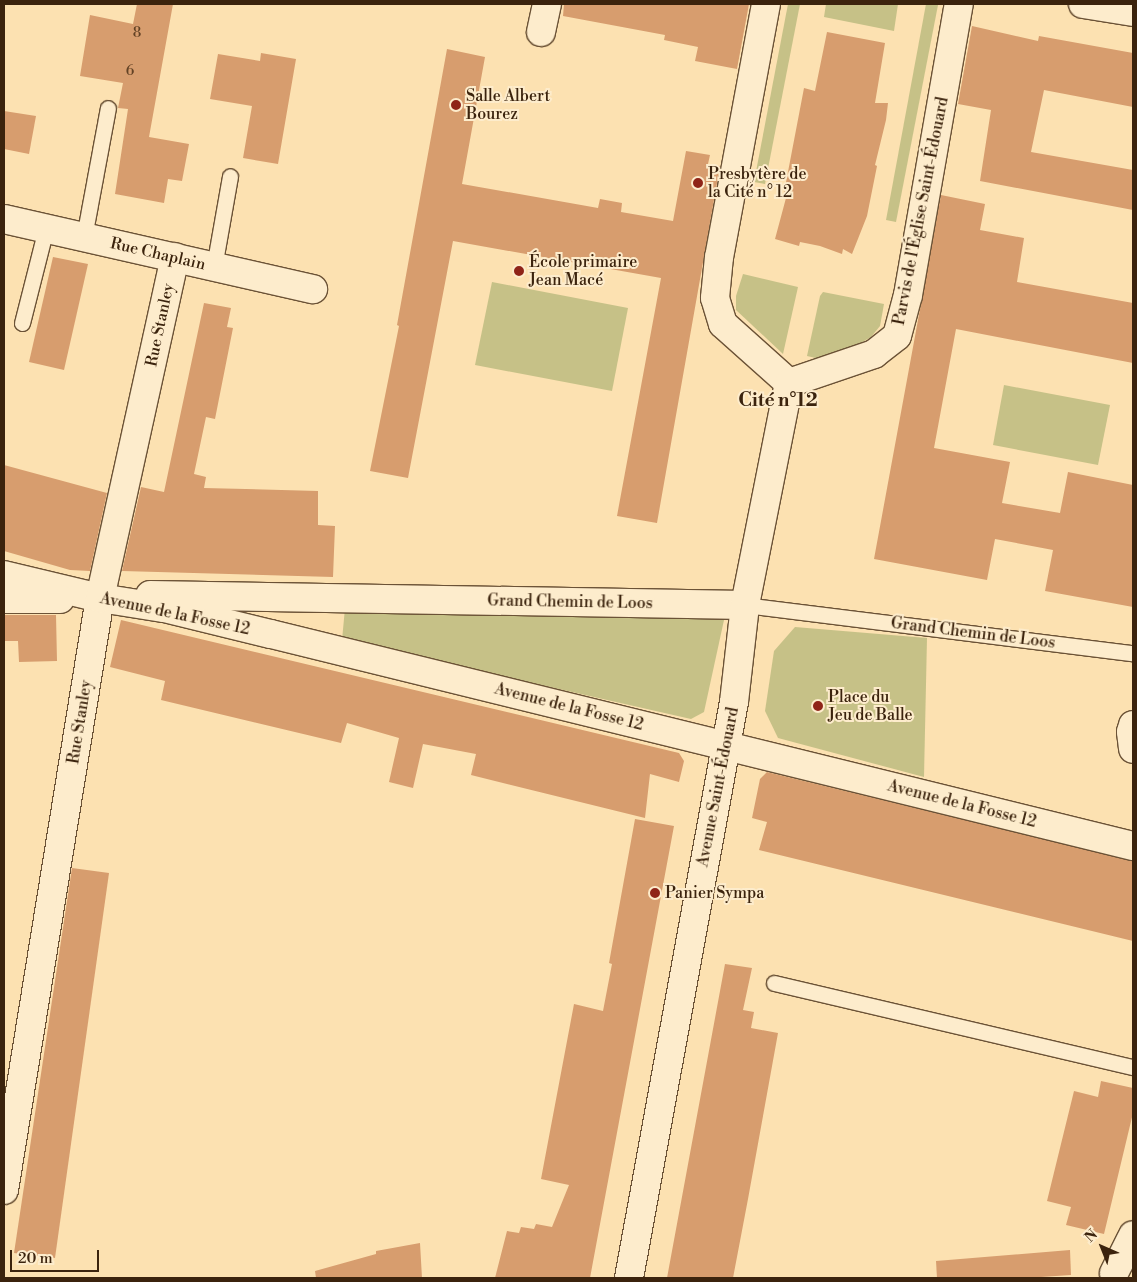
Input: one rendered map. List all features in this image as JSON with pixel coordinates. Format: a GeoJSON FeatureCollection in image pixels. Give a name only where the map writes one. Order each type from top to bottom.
{"type":"FeatureCollection","features":[{"type":"Feature","properties":{"kind":"street"},"geometry":{"type":"LineString","coordinates":[[542,32],[548,4]]}},
{"type":"Feature","properties":{"kind":"street"},"geometry":{"type":"LineString","coordinates":[[766,4],[719,257],[715,298],[723,324],[789,384]]}},
{"type":"Feature","properties":{"kind":"street","name":"Parvis de l'Église Saint-Édouard"},"geometry":{"type":"LineString","coordinates":[[789,384],[874,354],[897,336],[908,295],[959,4]]}},
{"type":"Feature","properties":{"kind":"street"},"geometry":{"type":"LineString","coordinates":[[1083,4],[1133,12]]}},
{"type":"Feature","properties":{"kind":"street","name":"Rue Chaplain"},"geometry":{"type":"LineString","coordinates":[[4,219],[313,289]]}},
{"type":"Feature","properties":{"kind":"street","name":"Rue Stanley"},"geometry":{"type":"LineString","coordinates":[[4,1190],[100,598],[175,257]]}},
{"type":"Feature","properties":{"kind":"street","name":"Avenue Saint-Édouard"},"geometry":{"type":"LineString","coordinates":[[629,1278],[734,702],[745,605],[789,384]]}},
{"type":"Feature","properties":{"kind":"street","name":"Avenue de la Fosse 12"},"geometry":{"type":"LineString","coordinates":[[4,575],[100,598],[164,608],[726,746],[758,752],[1133,846]]}},
{"type":"Feature","properties":{"kind":"street","name":"Grand Chemin de Loos"},"geometry":{"type":"LineString","coordinates":[[4,599],[100,598],[167,594],[277,598],[745,605]]}},
{"type":"Feature","properties":{"kind":"street"},"geometry":{"type":"LineString","coordinates":[[1133,725],[1131,732],[1133,750]]}},
{"type":"Feature","properties":{"kind":"street"},"geometry":{"type":"LineString","coordinates":[[1114,1273],[1133,1235]]}},
{"type":"Feature","properties":{"kind":"lane"},"geometry":{"type":"LineString","coordinates":[[84,237],[108,108]]}},
{"type":"Feature","properties":{"kind":"lane"},"geometry":{"type":"LineString","coordinates":[[214,267],[230,176]]}},
{"type":"Feature","properties":{"kind":"lane"},"geometry":{"type":"LineString","coordinates":[[22,322],[46,228]]}},
{"type":"Feature","properties":{"kind":"lane","name":"Grand Chemin de Loos"},"geometry":{"type":"LineString","coordinates":[[745,605],[1133,653]]}},
{"type":"Feature","properties":{"kind":"lane"},"geometry":{"type":"LineString","coordinates":[[774,983],[1133,1068]]}},
{"type":"Feature","properties":{"kind":"shaded area"},"geometry":{"type":"Polygon","coordinates":[[[788,4],[800,4],[765,184],[754,182],[788,4]]]}},
{"type":"Feature","properties":{"kind":"shaded area"},"geometry":{"type":"Polygon","coordinates":[[[826,4],[898,4],[894,31],[824,17],[826,4]]]}},
{"type":"Feature","properties":{"kind":"shaded area"},"geometry":{"type":"Polygon","coordinates":[[[926,4],[938,5],[896,222],[886,220],[926,4]]]}},
{"type":"Feature","properties":{"kind":"shaded area"},"geometry":{"type":"Polygon","coordinates":[[[743,274],[798,287],[783,354],[736,310],[736,296],[743,274]]]}},
{"type":"Feature","properties":{"kind":"shaded area"},"geometry":{"type":"Polygon","coordinates":[[[492,282],[628,308],[612,391],[475,365],[492,282]]]}},
{"type":"Feature","properties":{"kind":"shaded area"},"geometry":{"type":"Polygon","coordinates":[[[823,292],[884,304],[880,326],[871,337],[842,354],[820,359],[807,356],[820,296],[823,292]]]}},
{"type":"Feature","properties":{"kind":"shaded area"},"geometry":{"type":"Polygon","coordinates":[[[1004,385],[1110,405],[1098,465],[993,445],[1004,385]]]}},
{"type":"Feature","properties":{"kind":"shaded area"},"geometry":{"type":"Polygon","coordinates":[[[345,608],[719,611],[724,620],[704,712],[691,719],[342,640],[345,608]]]}},
{"type":"Feature","properties":{"kind":"shaded area"},"geometry":{"type":"Polygon","coordinates":[[[795,627],[927,638],[924,777],[778,738],[765,711],[774,651],[795,627]]]}},
{"type":"Feature","properties":{"kind":"building"},"geometry":{"type":"Polygon","coordinates":[[[137,4],[173,4],[149,137],[189,144],[182,181],[168,179],[164,203],[115,194],[128,109],[118,108],[123,83],[80,76],[90,15],[133,24],[137,4]]]}},
{"type":"Feature","properties":{"kind":"building"},"geometry":{"type":"Polygon","coordinates":[[[564,4],[749,4],[737,69],[695,61],[698,47],[664,40],[665,35],[563,16],[564,4]]]}},
{"type":"Feature","properties":{"kind":"building"},"geometry":{"type":"Polygon","coordinates":[[[972,26],[1038,41],[1039,36],[1133,53],[1133,107],[1044,90],[1031,152],[1133,170],[1133,210],[980,181],[991,110],[958,104],[972,26]]]}},
{"type":"Feature","properties":{"kind":"building"},"geometry":{"type":"Polygon","coordinates":[[[827,32],[885,43],[875,103],[888,103],[886,120],[875,165],[877,166],[867,216],[852,254],[843,249],[842,254],[820,246],[800,242],[799,246],[775,239],[786,198],[783,198],[804,88],[815,91],[827,32]]]}},
{"type":"Feature","properties":{"kind":"building"},"geometry":{"type":"Polygon","coordinates":[[[447,49],[485,57],[462,184],[598,208],[600,199],[622,203],[621,212],[673,221],[686,151],[710,155],[708,164],[720,166],[657,523],[617,516],[661,278],[453,241],[408,478],[370,471],[399,326],[397,325],[447,49]]]}},
{"type":"Feature","properties":{"kind":"building"},"geometry":{"type":"Polygon","coordinates":[[[261,53],[296,59],[278,164],[243,158],[252,106],[210,99],[218,54],[260,61],[261,53]]]}},
{"type":"Feature","properties":{"kind":"building"},"geometry":{"type":"Polygon","coordinates":[[[4,111],[36,116],[29,154],[4,149],[4,111]]]}},
{"type":"Feature","properties":{"kind":"building"},"geometry":{"type":"Polygon","coordinates":[[[941,195],[985,204],[980,230],[1024,238],[1017,282],[1133,303],[1133,363],[956,329],[934,448],[1010,462],[1002,503],[1060,513],[1068,472],[1133,485],[1133,607],[1045,591],[1053,550],[995,539],[987,580],[874,559],[941,195]]]}},
{"type":"Feature","properties":{"kind":"building"},"geometry":{"type":"Polygon","coordinates":[[[53,257],[88,264],[64,370],[29,362],[53,257]]]}},
{"type":"Feature","properties":{"kind":"building"},"geometry":{"type":"Polygon","coordinates":[[[204,303],[231,308],[227,327],[233,328],[215,419],[206,417],[194,474],[206,477],[204,488],[318,491],[318,525],[335,526],[333,577],[122,571],[141,487],[164,492],[204,303]]]}},
{"type":"Feature","properties":{"kind":"building"},"geometry":{"type":"Polygon","coordinates":[[[4,465],[107,493],[90,571],[70,570],[4,551],[4,465]]]}},
{"type":"Feature","properties":{"kind":"building"},"geometry":{"type":"Polygon","coordinates":[[[4,615],[56,615],[57,661],[19,662],[18,641],[4,641],[4,615]]]}},
{"type":"Feature","properties":{"kind":"building"},"geometry":{"type":"Polygon","coordinates":[[[121,620],[679,753],[684,761],[679,782],[650,774],[645,818],[471,775],[476,754],[423,744],[413,788],[389,782],[399,738],[347,723],[341,743],[161,700],[165,681],[110,667],[121,620]]]}},
{"type":"Feature","properties":{"kind":"building"},"geometry":{"type":"Polygon","coordinates":[[[767,772],[1133,861],[1133,941],[759,850],[767,822],[752,818],[760,779],[767,772]]]}},
{"type":"Feature","properties":{"kind":"building"},"geometry":{"type":"Polygon","coordinates":[[[635,819],[674,826],[590,1278],[495,1278],[507,1231],[519,1233],[521,1227],[534,1229],[536,1224],[552,1227],[569,1185],[541,1179],[574,1004],[603,1011],[612,964],[609,963],[635,819]]]}},
{"type":"Feature","properties":{"kind":"building"},"geometry":{"type":"Polygon","coordinates":[[[72,868],[109,873],[55,1258],[14,1253],[72,868]]]}},
{"type":"Feature","properties":{"kind":"building"},"geometry":{"type":"Polygon","coordinates":[[[725,964],[752,968],[743,1010],[754,1012],[751,1028],[778,1033],[748,1199],[733,1278],[667,1278],[725,964]]]}},
{"type":"Feature","properties":{"kind":"building"},"geometry":{"type":"Polygon","coordinates":[[[1101,1081],[1133,1088],[1133,1113],[1104,1234],[1066,1225],[1071,1207],[1047,1201],[1074,1091],[1098,1097],[1101,1081]]]}},
{"type":"Feature","properties":{"kind":"building"},"geometry":{"type":"Polygon","coordinates":[[[420,1243],[422,1278],[316,1278],[315,1271],[376,1254],[376,1251],[420,1243]]]}},
{"type":"Feature","properties":{"kind":"building"},"geometry":{"type":"Polygon","coordinates":[[[1070,1250],[1071,1275],[1026,1278],[937,1278],[936,1261],[1070,1250]]]}},
{"type":"Feature","properties":{"kind":"place","name":"Salle Albert Bourez"},"geometry":{"type":"Point","coordinates":[456,105]}},
{"type":"Feature","properties":{"kind":"place","name":"Presbytère de la Cité n° 12"},"geometry":{"type":"Point","coordinates":[698,183]}},
{"type":"Feature","properties":{"kind":"place","name":"École primaire Jean Macé"},"geometry":{"type":"Point","coordinates":[519,271]}},
{"type":"Feature","properties":{"kind":"place","name":"Place du Jeu de Balle"},"geometry":{"type":"Point","coordinates":[818,706]}},
{"type":"Feature","properties":{"kind":"place","name":"Panier Sympa"},"geometry":{"type":"Point","coordinates":[655,893]}},
{"type":"Feature","properties":{"kind":"district","name":"Cité n°12"},"geometry":{"type":"Point","coordinates":[778,401]}}]}
